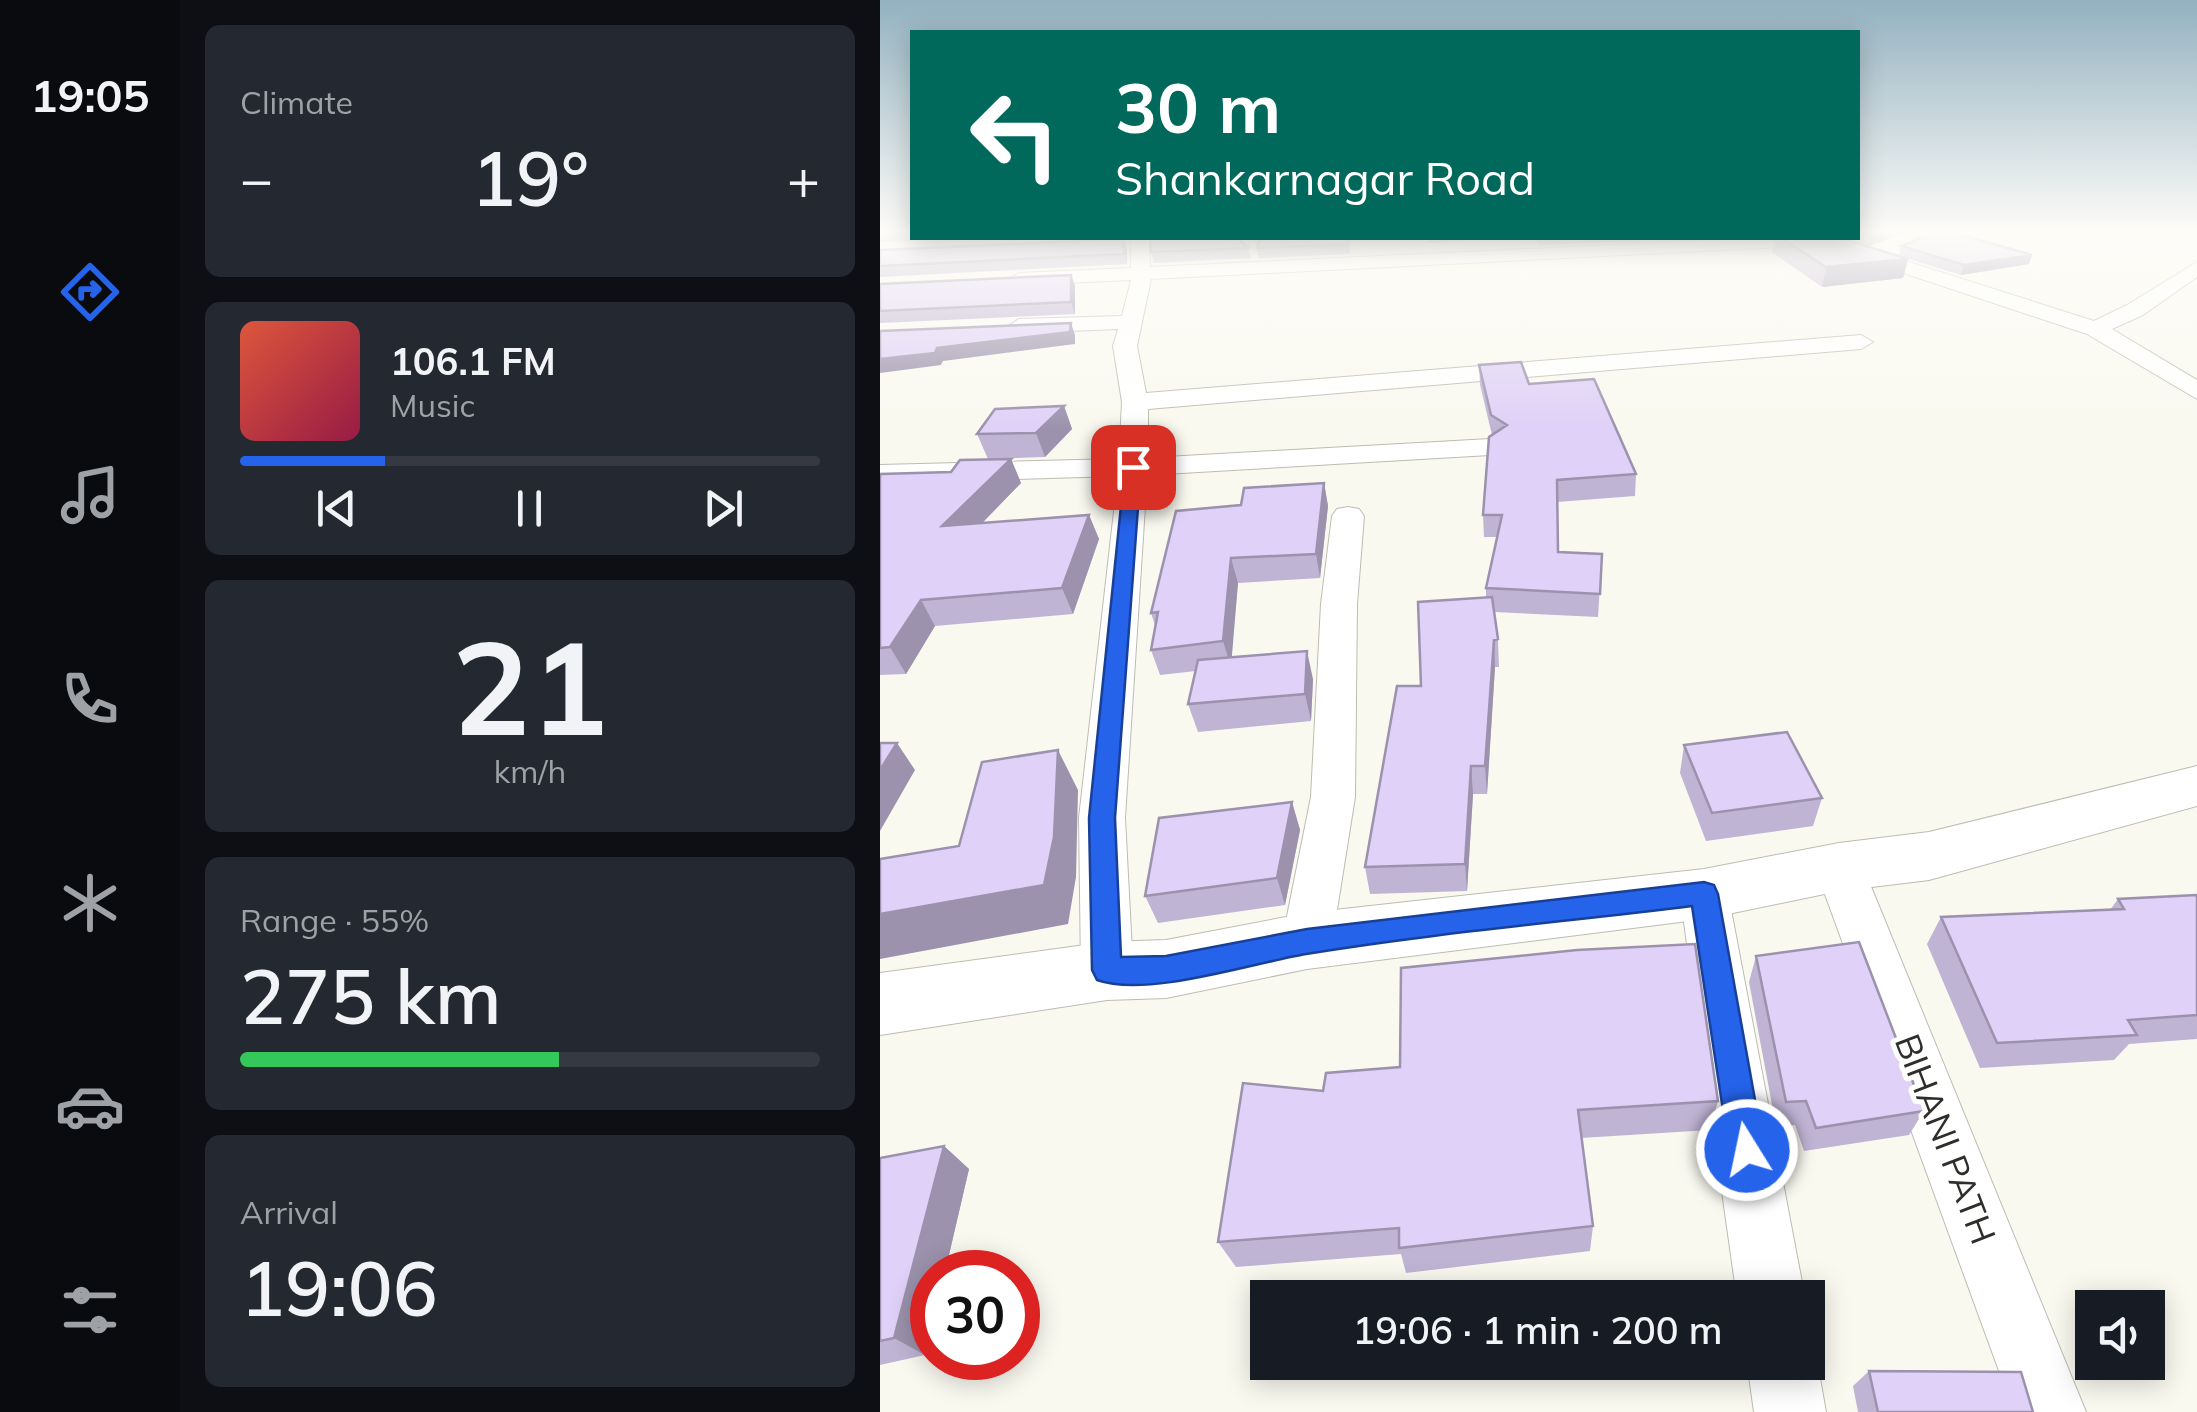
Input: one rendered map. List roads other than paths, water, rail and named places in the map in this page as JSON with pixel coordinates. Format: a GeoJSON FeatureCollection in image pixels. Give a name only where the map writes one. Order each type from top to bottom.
{"type":"FeatureCollection","features":[{"type":"Feature","properties":{"kind":"street"},"geometry":{"type":"LineString","coordinates":[[1107,970],[1102,818],[1133,467],[1135,402],[1125,346],[1137,296]]}},
{"type":"Feature","properties":{"kind":"street"},"geometry":{"type":"LineString","coordinates":[[1994,296],[2096,329],[2197,391]]}},
{"type":"Feature","properties":{"kind":"street"},"geometry":{"type":"LineString","coordinates":[[2096,329],[2156,296]]}},
{"type":"Feature","properties":{"kind":"street"},"geometry":{"type":"LineString","coordinates":[[995,328],[1129,322]]}},
{"type":"Feature","properties":{"kind":"street"},"geometry":{"type":"LineString","coordinates":[[1135,402],[1861,342]]}},
{"type":"Feature","properties":{"kind":"street"},"geometry":{"type":"LineString","coordinates":[[880,474],[1133,467],[1490,447]]}},
{"type":"Feature","properties":{"kind":"street"},"geometry":{"type":"LineString","coordinates":[[1307,942],[1333,797],[1339,604],[1348,516]]}},
{"type":"Feature","properties":{"kind":"street"},"geometry":{"type":"LineString","coordinates":[[880,1004],[1107,970],[1166,969],[1307,942],[1704,894],[1839,867],[1929,856],[2197,786]]}},
{"type":"Feature","properties":{"kind":"street","name":"BIHANI PATH"},"geometry":{"type":"LineString","coordinates":[[1839,867],[2050,1412]]}},
{"type":"Feature","properties":{"kind":"street"},"geometry":{"type":"LineString","coordinates":[[1704,894],[1768,1280]]}},
{"type":"Feature","properties":{"kind":"street"},"geometry":{"type":"LineString","coordinates":[[1785,1380],[1790,1412]]}}]}
